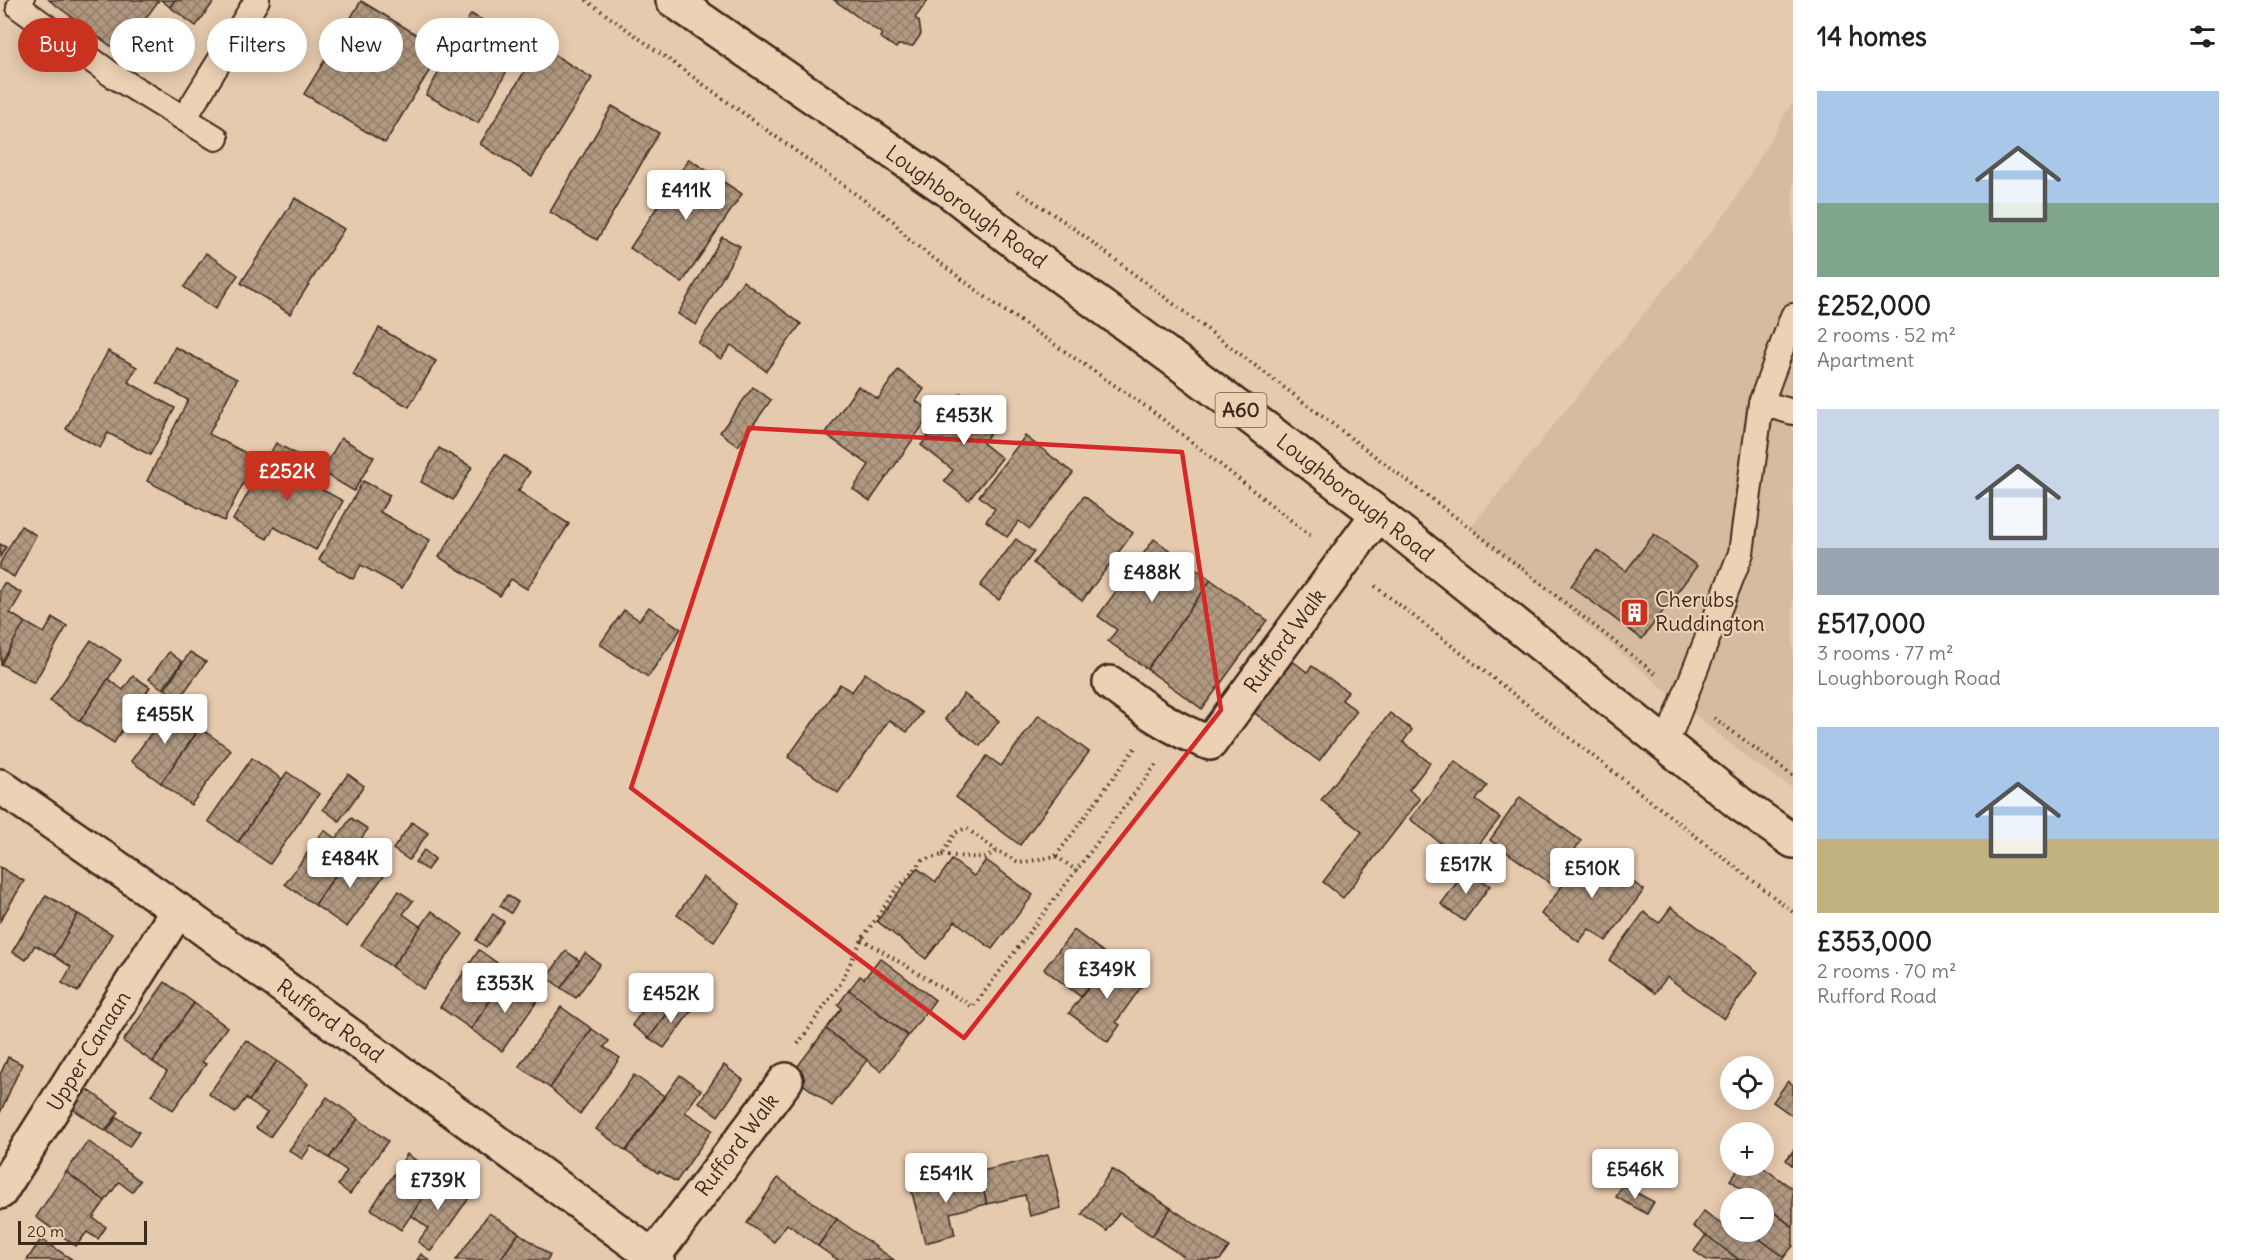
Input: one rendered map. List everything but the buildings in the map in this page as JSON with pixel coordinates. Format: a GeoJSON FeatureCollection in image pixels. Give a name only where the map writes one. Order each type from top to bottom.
{"type":"FeatureCollection","features":[{"type":"Feature","properties":{"kind":"street","name":"Loughborough Road"},"geometry":{"type":"LineString","coordinates":[[673,0],[948,190],[1378,514],[1740,804],[1793,841]]}},
{"type":"Feature","properties":{"kind":"street","name":"Rufford Walk"},"geometry":{"type":"LineString","coordinates":[[1110,683],[1169,726],[1210,743],[1378,514]]}},
{"type":"Feature","properties":{"kind":"street","name":"Rufford Road"},"geometry":{"type":"LineString","coordinates":[[0,786],[178,910],[656,1258]]}},
{"type":"Feature","properties":{"kind":"street","name":"Upper Canaan"},"geometry":{"type":"LineString","coordinates":[[1,1188],[178,910]]}},
{"type":"Feature","properties":{"kind":"street","name":"Rufford Walk"},"geometry":{"type":"LineString","coordinates":[[656,1258],[786,1080]]}},
{"type":"Feature","properties":{"kind":"lane"},"geometry":{"type":"LineString","coordinates":[[22,0],[19,7],[111,74],[216,138]]}},
{"type":"Feature","properties":{"kind":"lane"},"geometry":{"type":"LineString","coordinates":[[185,117],[257,0]]}},
{"type":"Feature","properties":{"kind":"lane"},"geometry":{"type":"LineString","coordinates":[[1666,744],[1741,553],[1761,403],[1793,316]]}},
{"type":"Feature","properties":{"kind":"lane"},"geometry":{"type":"LineString","coordinates":[[1761,403],[1793,412]]}},
{"type":"Feature","properties":{"kind":"path"},"geometry":{"type":"LineString","coordinates":[[586,0],[893,221],[908,239],[995,304],[1151,411],[1793,912]]}},
{"type":"Feature","properties":{"kind":"path"},"geometry":{"type":"LineString","coordinates":[[1077,871],[1056,856],[1169,726]]}},
{"type":"Feature","properties":{"kind":"path"},"geometry":{"type":"LineString","coordinates":[[862,939],[973,1007],[1077,871],[1169,726]]}},
{"type":"Feature","properties":{"kind":"path","name":"Rufford Walk"},"geometry":{"type":"LineString","coordinates":[[786,1080],[782,1066],[840,984],[862,939],[896,890],[923,860],[942,855],[955,833],[966,828],[998,851],[1020,863],[1056,856]]}},
{"type":"Feature","properties":{"kind":"path"},"geometry":{"type":"LineString","coordinates":[[942,855],[984,858],[998,851]]}},
{"type":"Feature","properties":{"kind":"highlighted area"},"geometry":{"type":"Polygon","coordinates":[[[749,428],[1182,452],[1221,710],[964,1038],[631,788],[749,428]]]}},
{"type":"Feature","properties":{"kind":"shaded area"},"geometry":{"type":"Polygon","coordinates":[[[1793,101],[1793,788],[1751,761],[1470,528],[1730,208],[1793,101]]]}},
{"type":"Feature","properties":{"kind":"place","name":"Cherubs Ruddington"},"geometry":{"type":"Point","coordinates":[1634,612]}}]}
